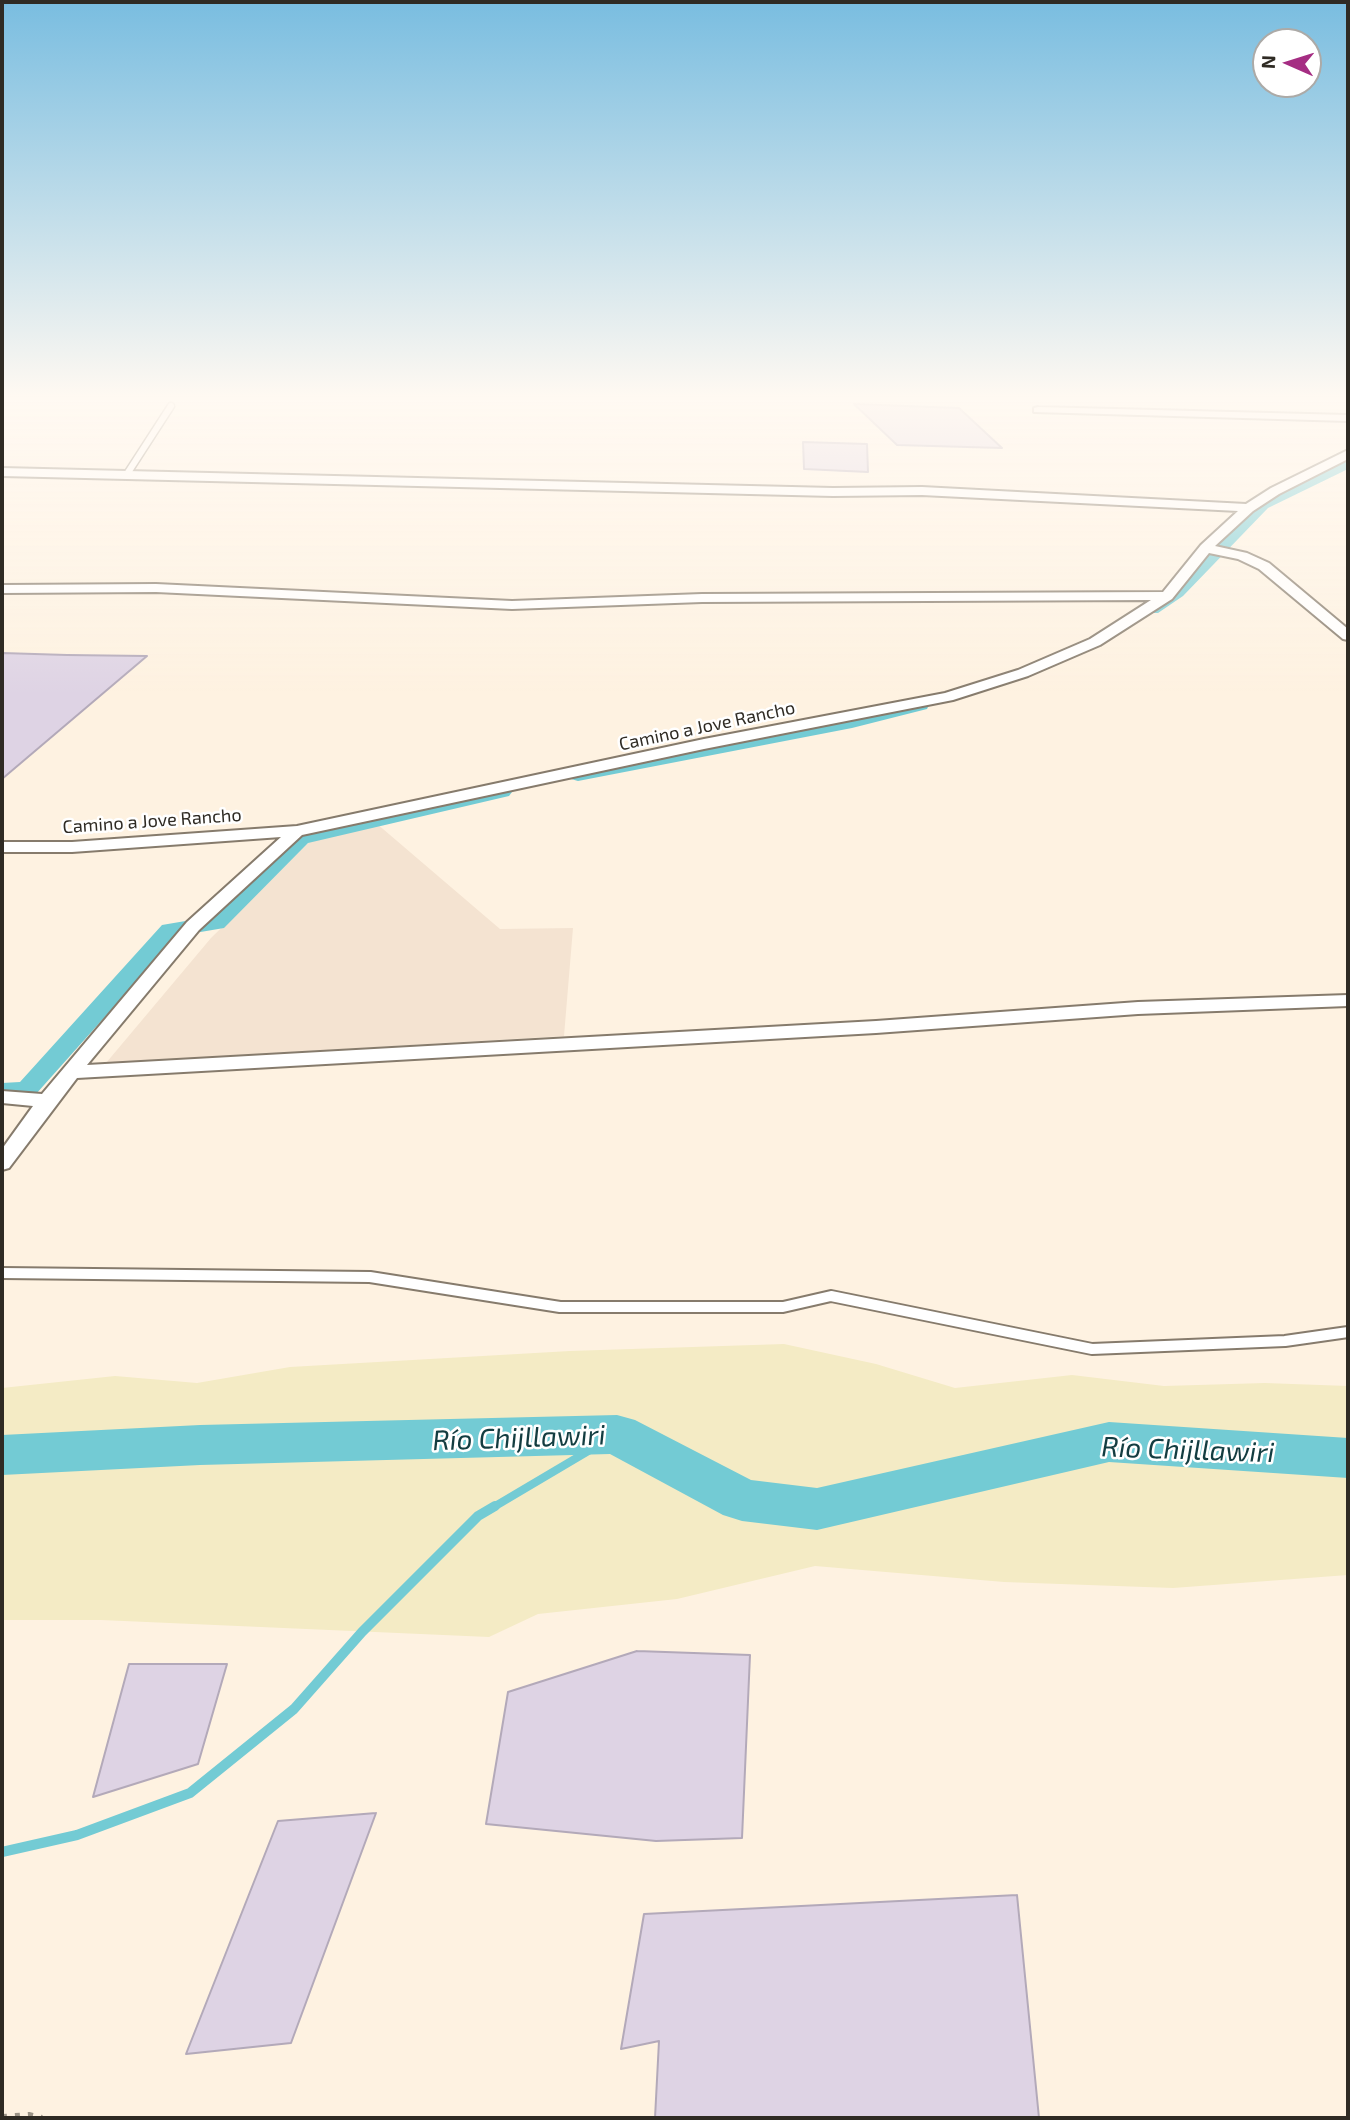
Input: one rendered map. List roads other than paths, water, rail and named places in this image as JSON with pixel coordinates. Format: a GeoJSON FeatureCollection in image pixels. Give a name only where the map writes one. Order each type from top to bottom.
{"type":"FeatureCollection","features":[{"type":"Feature","properties":{"kind":"street"},"geometry":{"type":"LineString","coordinates":[[1055,498],[1249,508]]}},
{"type":"Feature","properties":{"kind":"street","name":"Camino a Jove Rancho"},"geometry":{"type":"LineString","coordinates":[[2,847],[72,847],[297,831],[704,744],[948,697],[1023,673],[1095,642],[1167,596],[1206,548],[1249,508],[1264,498]]}},
{"type":"Feature","properties":{"kind":"street"},"geometry":{"type":"LineString","coordinates":[[1206,548],[1242,556],[1264,566],[1348,636]]}},
{"type":"Feature","properties":{"kind":"street"},"geometry":{"type":"LineString","coordinates":[[2,589],[156,588],[512,605],[702,598],[1167,596]]}},
{"type":"Feature","properties":{"kind":"street"},"geometry":{"type":"LineString","coordinates":[[2,1163],[47,1101],[193,926],[297,831]]}},
{"type":"Feature","properties":{"kind":"street"},"geometry":{"type":"LineString","coordinates":[[72,1072],[876,1027],[1138,1009],[1348,1002]]}},
{"type":"Feature","properties":{"kind":"street"},"geometry":{"type":"LineString","coordinates":[[2,1097],[47,1101]]}},
{"type":"Feature","properties":{"kind":"lane"},"geometry":{"type":"LineString","coordinates":[[2,1273],[370,1277],[560,1307],[783,1307],[831,1296],[1092,1349],[1286,1341],[1348,1332]]}},
{"type":"Feature","properties":{"kind":"waterway"},"geometry":{"type":"LineString","coordinates":[[1152,609],[1177,592],[1262,505],[1276,498]]}},
{"type":"Feature","properties":{"kind":"waterway"},"geometry":{"type":"LineString","coordinates":[[578,775],[852,722],[920,705]]}},
{"type":"Feature","properties":{"kind":"waterway"},"geometry":{"type":"LineString","coordinates":[[2,1091],[27,1089],[170,930],[216,923],[301,838],[502,792]]}},
{"type":"Feature","properties":{"kind":"waterway"},"geometry":{"type":"LineString","coordinates":[[492,1508],[617,1434]]}},
{"type":"Feature","properties":{"kind":"waterway","name":"Río Chijllawiri"},"geometry":{"type":"LineString","coordinates":[[2,1455],[200,1445],[617,1434],[742,1500],[817,1509],[1109,1442],[1348,1458]]}},
{"type":"Feature","properties":{"kind":"waterway"},"geometry":{"type":"LineString","coordinates":[[2,1852],[77,1835],[190,1793],[294,1709],[362,1632],[478,1516],[495,1506]]}}]}
